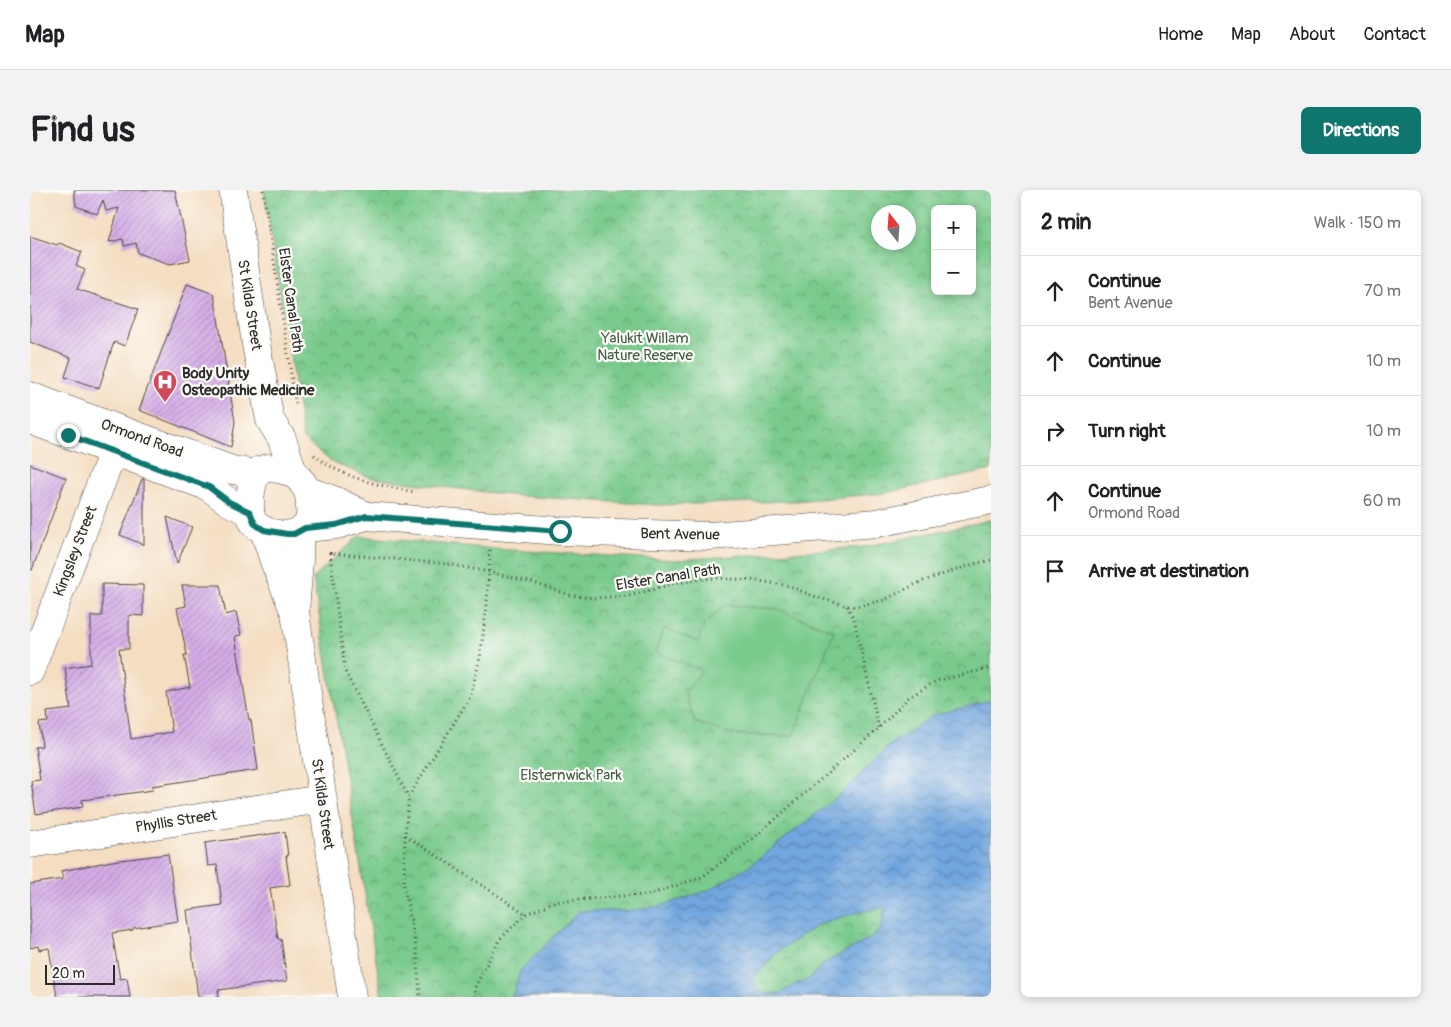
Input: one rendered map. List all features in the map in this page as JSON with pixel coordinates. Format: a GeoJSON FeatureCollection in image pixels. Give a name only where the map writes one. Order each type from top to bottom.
{"type":"FeatureCollection","features":[{"type":"Feature","properties":{"kind":"street","name":"St Kilda Street"},"geometry":{"type":"LineString","coordinates":[[233,190],[256,344],[270,420],[282,439],[300,482]]}},
{"type":"Feature","properties":{"kind":"street","name":"Ormond Road"},"geometry":{"type":"LineString","coordinates":[[30,396],[174,473],[209,487],[257,521]]}},
{"type":"Feature","properties":{"kind":"street","name":"Ormond Road"},"geometry":{"type":"LineString","coordinates":[[30,420],[232,470],[259,471]]}},
{"type":"Feature","properties":{"kind":"street","name":"St Kilda Street"},"geometry":{"type":"LineString","coordinates":[[259,471],[264,440],[270,420]]}},
{"type":"Feature","properties":{"kind":"street","name":"Kingsley Street"},"geometry":{"type":"LineString","coordinates":[[30,671],[117,441]]}},
{"type":"Feature","properties":{"kind":"street"},"geometry":{"type":"LineString","coordinates":[[279,468],[300,482],[311,509],[309,519],[302,530],[287,534],[257,521],[251,495],[253,482],[259,471],[279,468]]}},
{"type":"Feature","properties":{"kind":"street","name":"Bent Avenue"},"geometry":{"type":"LineString","coordinates":[[300,482],[366,516]]}},
{"type":"Feature","properties":{"kind":"street","name":"Bent Avenue"},"geometry":{"type":"LineString","coordinates":[[302,530],[336,525],[366,516],[560,531],[710,536],[877,523],[991,500]]}},
{"type":"Feature","properties":{"kind":"street","name":"St Kilda Street"},"geometry":{"type":"LineString","coordinates":[[257,521],[294,612],[352,997]]}},
{"type":"Feature","properties":{"kind":"street","name":"St Kilda Street"},"geometry":{"type":"LineString","coordinates":[[294,612],[302,530]]}},
{"type":"Feature","properties":{"kind":"street","name":"Phyllis Street"},"geometry":{"type":"LineString","coordinates":[[30,844],[322,799]]}},
{"type":"Feature","properties":{"kind":"path","name":"Elster Canal Path"},"geometry":{"type":"LineString","coordinates":[[264,190],[296,410]]}},
{"type":"Feature","properties":{"kind":"path"},"geometry":{"type":"LineString","coordinates":[[313,454],[337,471],[379,485],[420,493]]}},
{"type":"Feature","properties":{"kind":"path"},"geometry":{"type":"LineString","coordinates":[[330,553],[346,671],[408,796],[404,886],[417,952],[420,997]]}},
{"type":"Feature","properties":{"kind":"path","name":"Elster Canal Path"},"geometry":{"type":"LineString","coordinates":[[408,796],[470,697],[480,658],[489,572],[534,583],[570,595],[592,598],[628,596],[672,584],[712,578],[752,580],[790,586],[813,596],[847,606],[857,606],[884,600],[920,582],[991,560]]}},
{"type":"Feature","properties":{"kind":"path"},"geometry":{"type":"LineString","coordinates":[[847,606],[854,619],[879,728]]}},
{"type":"Feature","properties":{"kind":"path"},"geometry":{"type":"LineString","coordinates":[[475,997],[474,987],[500,940],[526,914],[554,902],[648,895],[702,877],[755,837],[879,728],[908,698],[936,681],[991,669]]}},
{"type":"Feature","properties":{"kind":"path"},"geometry":{"type":"LineString","coordinates":[[405,836],[526,914]]}},
{"type":"Feature","properties":{"kind":"green space","name":"Yalukit Willam Nature Reserve"},"geometry":{"type":"Polygon","coordinates":[[[264,190],[991,190],[991,470],[885,493],[796,501],[657,505],[509,495],[372,478],[333,463],[303,439],[264,190]]]}},
{"type":"Feature","properties":{"kind":"green space","name":"Elsternwick Park"},"geometry":{"type":"Polygon","coordinates":[[[991,520],[991,997],[382,997],[313,578],[359,536],[495,549],[676,560],[864,547],[991,520]]]}},
{"type":"Feature","properties":{"kind":"green space"},"geometry":{"type":"Polygon","coordinates":[[[725,605],[777,609],[834,631],[793,736],[731,734],[695,722],[685,693],[702,670],[655,652],[664,628],[698,642],[704,625],[725,605]]]}},
{"type":"Feature","properties":{"kind":"water"},"geometry":{"type":"Polygon","coordinates":[[[991,700],[991,997],[512,997],[520,971],[579,911],[626,911],[661,906],[709,890],[755,862],[841,794],[889,746],[931,716],[991,700]],[[885,907],[855,913],[819,924],[780,950],[753,978],[756,989],[767,994],[781,993],[796,984],[808,980],[823,964],[871,938],[881,929],[885,907]]]}},
{"type":"Feature","properties":{"kind":"building"},"geometry":{"type":"Polygon","coordinates":[[[74,190],[175,190],[190,260],[170,264],[138,253],[136,243],[124,246],[123,239],[109,242],[119,208],[106,211],[103,200],[97,214],[76,206],[74,190]]]}},
{"type":"Feature","properties":{"kind":"building"},"geometry":{"type":"Polygon","coordinates":[[[30,236],[57,245],[59,243],[82,252],[76,266],[85,270],[77,289],[138,309],[125,346],[114,342],[99,388],[65,377],[71,358],[30,342],[30,236]]]}},
{"type":"Feature","properties":{"kind":"building"},"geometry":{"type":"Polygon","coordinates":[[[187,284],[214,294],[235,422],[231,447],[139,410],[187,284]]]}},
{"type":"Feature","properties":{"kind":"building"},"geometry":{"type":"Polygon","coordinates":[[[30,464],[66,478],[32,570],[30,570],[30,464]]]}},
{"type":"Feature","properties":{"kind":"building"},"geometry":{"type":"Polygon","coordinates":[[[142,479],[144,479],[144,545],[120,535],[142,479]]]}},
{"type":"Feature","properties":{"kind":"building"},"geometry":{"type":"Polygon","coordinates":[[[167,517],[192,527],[177,564],[167,517]]]}},
{"type":"Feature","properties":{"kind":"building"},"geometry":{"type":"Polygon","coordinates":[[[102,584],[143,585],[143,616],[129,615],[129,649],[119,649],[131,739],[172,732],[166,692],[190,687],[184,655],[187,655],[177,608],[186,606],[182,585],[220,585],[226,615],[236,612],[241,635],[235,636],[249,720],[251,720],[258,770],[152,786],[153,790],[82,800],[83,807],[36,814],[31,781],[40,780],[35,747],[42,746],[39,723],[48,722],[47,712],[71,709],[65,668],[91,664],[91,616],[102,616],[102,584]]]}},
{"type":"Feature","properties":{"kind":"building"},"geometry":{"type":"Polygon","coordinates":[[[285,832],[290,885],[270,888],[278,939],[281,939],[287,981],[218,990],[219,997],[198,997],[187,910],[222,905],[217,865],[208,866],[205,843],[285,832]]]}},
{"type":"Feature","properties":{"kind":"building"},"geometry":{"type":"Polygon","coordinates":[[[168,854],[178,921],[112,933],[120,979],[127,978],[130,997],[57,997],[49,948],[39,950],[38,946],[30,948],[30,884],[63,879],[61,871],[112,861],[168,854]]]}},
{"type":"Feature","properties":{"kind":"place","name":"Body Unity Osteopathic Medicine"},"geometry":{"type":"Point","coordinates":[165,403]}},
{"type":"Feature","properties":{"kind":"route"},"geometry":{"type":"LineString","coordinates":[[68,435],[209,487],[229,502],[250,512],[255,524],[273,533],[294,534],[305,528],[336,525],[366,516],[560,531]]}}]}
